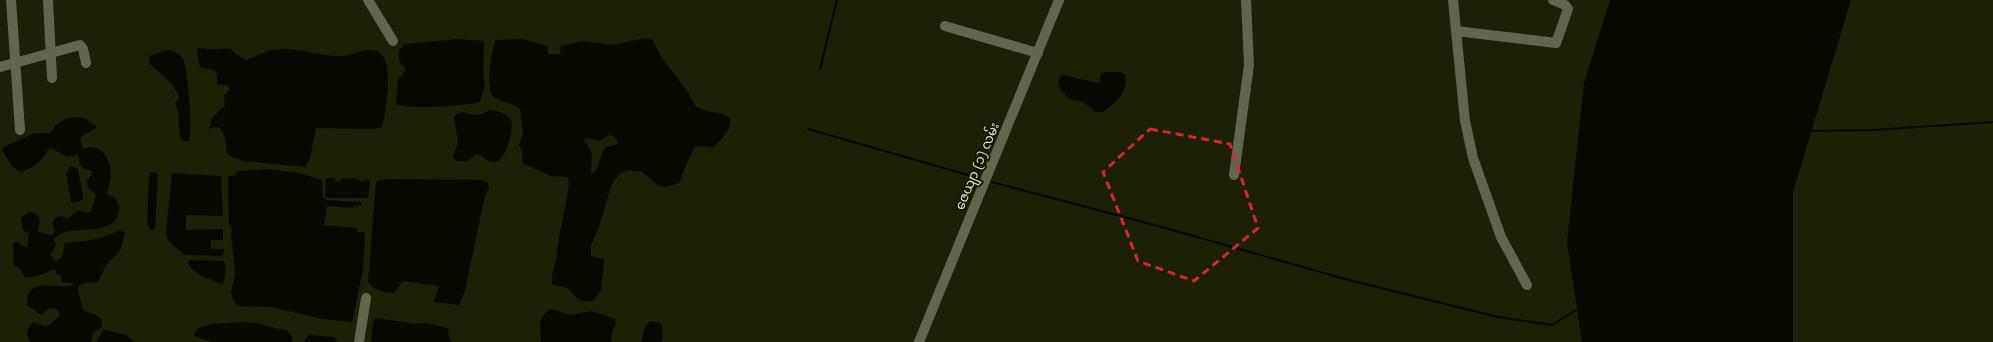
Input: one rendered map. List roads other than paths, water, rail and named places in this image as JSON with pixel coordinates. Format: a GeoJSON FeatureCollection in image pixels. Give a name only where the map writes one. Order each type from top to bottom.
{"type":"FeatureCollection","features":[{"type":"Feature","properties":{"kind":"street"},"geometry":{"type":"LineString","coordinates":[[11,0],[20,130]]}},
{"type":"Feature","properties":{"kind":"street"},"geometry":{"type":"LineString","coordinates":[[48,0],[52,78]]}},
{"type":"Feature","properties":{"kind":"street"},"geometry":{"type":"LineString","coordinates":[[368,0],[393,41]]}},
{"type":"Feature","properties":{"kind":"street","name":"ဇေယျာ (၁) လမ်း"},"geometry":{"type":"LineString","coordinates":[[919,342],[983,183],[1038,53],[1058,0]]}},
{"type":"Feature","properties":{"kind":"street"},"geometry":{"type":"LineString","coordinates":[[1234,175],[1249,65],[1246,0]]}},
{"type":"Feature","properties":{"kind":"street"},"geometry":{"type":"LineString","coordinates":[[1453,0],[1464,122],[1473,158],[1501,237],[1527,284]]}},
{"type":"Feature","properties":{"kind":"street"},"geometry":{"type":"LineString","coordinates":[[1456,31],[1556,43],[1568,9],[1565,5],[1553,0]]}},
{"type":"Feature","properties":{"kind":"street"},"geometry":{"type":"LineString","coordinates":[[945,26],[1038,53]]}},
{"type":"Feature","properties":{"kind":"street"},"geometry":{"type":"LineString","coordinates":[[0,67],[80,45],[84,49],[86,63]]}},
{"type":"Feature","properties":{"kind":"street"},"geometry":{"type":"LineString","coordinates":[[359,342],[366,298]]}},
{"type":"Feature","properties":{"kind":"waterway"},"geometry":{"type":"LineString","coordinates":[[820,69],[837,0]]}},
{"type":"Feature","properties":{"kind":"waterway"},"geometry":{"type":"LineString","coordinates":[[1811,131],[1873,130],[1993,122]]}},
{"type":"Feature","properties":{"kind":"waterway"},"geometry":{"type":"LineString","coordinates":[[808,129],[982,179]]}},
{"type":"Feature","properties":{"kind":"waterway"},"geometry":{"type":"LineString","coordinates":[[988,181],[1162,227],[1345,279],[1498,317],[1552,325],[1578,309]]}}]}
